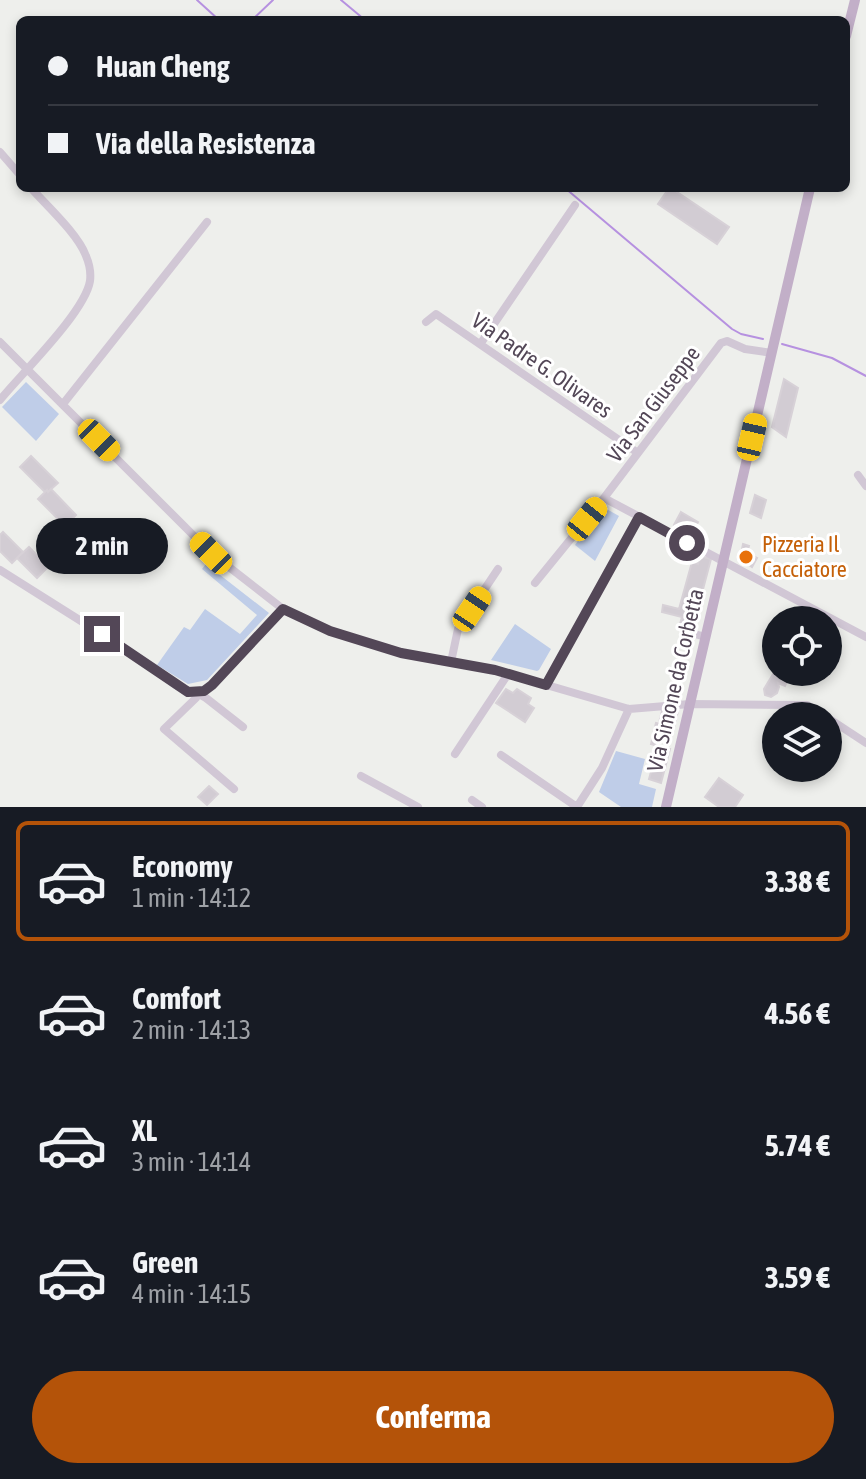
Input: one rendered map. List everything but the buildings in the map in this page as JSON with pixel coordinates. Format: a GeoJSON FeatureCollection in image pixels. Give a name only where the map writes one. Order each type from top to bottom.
{"type":"FeatureCollection","features":[{"type":"Feature","properties":{"kind":"main road"},"geometry":{"type":"LineString","coordinates":[[850,20],[855,0]]}},
{"type":"Feature","properties":{"kind":"main road","name":"Via Simone da Corbetta"},"geometry":{"type":"LineString","coordinates":[[666,807],[809,192]]}},
{"type":"Feature","properties":{"kind":"street"},"geometry":{"type":"LineString","coordinates":[[0,152],[16,170]]}},
{"type":"Feature","properties":{"kind":"street"},"geometry":{"type":"LineString","coordinates":[[0,400],[79,306],[90,281],[86,256],[78,242],[34,192]]}},
{"type":"Feature","properties":{"kind":"street"},"geometry":{"type":"LineString","coordinates":[[481,343],[575,205]]}},
{"type":"Feature","properties":{"kind":"street"},"geometry":{"type":"LineString","coordinates":[[63,404],[207,222]]}},
{"type":"Feature","properties":{"kind":"street","name":"Via Padre G. Olivares"},"geometry":{"type":"LineString","coordinates":[[426,322],[436,314],[638,453]]}},
{"type":"Feature","properties":{"kind":"street","name":"Via San Giuseppe"},"geometry":{"type":"LineString","coordinates":[[535,583],[723,341],[745,349],[772,353]]}},
{"type":"Feature","properties":{"kind":"street"},"geometry":{"type":"LineString","coordinates":[[0,342],[211,553],[283,609],[330,631],[401,653],[508,674],[629,709],[690,704],[762,705]]}},
{"type":"Feature","properties":{"kind":"street"},"geometry":{"type":"LineString","coordinates":[[858,475],[866,486]]}},
{"type":"Feature","properties":{"kind":"street"},"geometry":{"type":"LineString","coordinates":[[604,498],[866,637]]}},
{"type":"Feature","properties":{"kind":"street"},"geometry":{"type":"LineString","coordinates":[[546,685],[639,517]]}},
{"type":"Feature","properties":{"kind":"street"},"geometry":{"type":"LineString","coordinates":[[451,662],[458,629],[498,569]]}},
{"type":"Feature","properties":{"kind":"street"},"geometry":{"type":"LineString","coordinates":[[0,570],[188,692],[204,691],[212,685],[283,609]]}},
{"type":"Feature","properties":{"kind":"street"},"geometry":{"type":"LineString","coordinates":[[687,632],[706,637]]}},
{"type":"Feature","properties":{"kind":"street"},"geometry":{"type":"LineString","coordinates":[[455,754],[508,674]]}},
{"type":"Feature","properties":{"kind":"street"},"geometry":{"type":"LineString","coordinates":[[197,693],[243,727]]}},
{"type":"Feature","properties":{"kind":"street"},"geometry":{"type":"LineString","coordinates":[[197,693],[196,698],[164,729],[234,789]]}},
{"type":"Feature","properties":{"kind":"street"},"geometry":{"type":"LineString","coordinates":[[501,755],[577,807],[602,768],[629,709]]}},
{"type":"Feature","properties":{"kind":"street"},"geometry":{"type":"LineString","coordinates":[[842,727],[866,743]]}},
{"type":"Feature","properties":{"kind":"street"},"geometry":{"type":"LineString","coordinates":[[361,776],[418,807]]}},
{"type":"Feature","properties":{"kind":"street"},"geometry":{"type":"LineString","coordinates":[[472,800],[482,807]]}},
{"type":"Feature","properties":{"kind":"shaded area"},"geometry":{"type":"Polygon","coordinates":[[[26,382],[59,414],[36,441],[2,407],[26,382]]]}},
{"type":"Feature","properties":{"kind":"shaded area"},"geometry":{"type":"Polygon","coordinates":[[[603,507],[619,516],[595,561],[575,545],[603,507]]]}},
{"type":"Feature","properties":{"kind":"shaded area"},"geometry":{"type":"Polygon","coordinates":[[[206,564],[269,613],[207,680],[188,684],[157,665],[184,627],[190,630],[205,609],[240,634],[257,615],[202,569],[206,564]]]}},
{"type":"Feature","properties":{"kind":"shaded area"},"geometry":{"type":"Polygon","coordinates":[[[515,624],[551,649],[537,671],[491,660],[515,624]]]}},
{"type":"Feature","properties":{"kind":"shaded area"},"geometry":{"type":"Polygon","coordinates":[[[616,751],[645,759],[639,784],[656,789],[652,807],[621,807],[599,792],[616,751]]]}},
{"type":"Feature","properties":{"kind":"waterway"},"geometry":{"type":"LineString","coordinates":[[197,0],[215,16]]}},
{"type":"Feature","properties":{"kind":"waterway"},"geometry":{"type":"LineString","coordinates":[[256,16],[273,0]]}},
{"type":"Feature","properties":{"kind":"waterway"},"geometry":{"type":"LineString","coordinates":[[341,0],[360,16]]}},
{"type":"Feature","properties":{"kind":"waterway"},"geometry":{"type":"LineString","coordinates":[[570,192],[732,329],[763,339]]}},
{"type":"Feature","properties":{"kind":"waterway"},"geometry":{"type":"LineString","coordinates":[[782,344],[832,358],[866,376]]}},
{"type":"Feature","properties":{"kind":"place","name":"Pizzeria Il Cacciatore"},"geometry":{"type":"Point","coordinates":[746,557]}},
{"type":"Feature","properties":{"kind":"route"},"geometry":{"type":"LineString","coordinates":[[102,634],[188,692],[204,691],[212,685],[283,609],[330,631],[401,653],[495,670],[546,685],[639,517],[687,543]]}}]}
